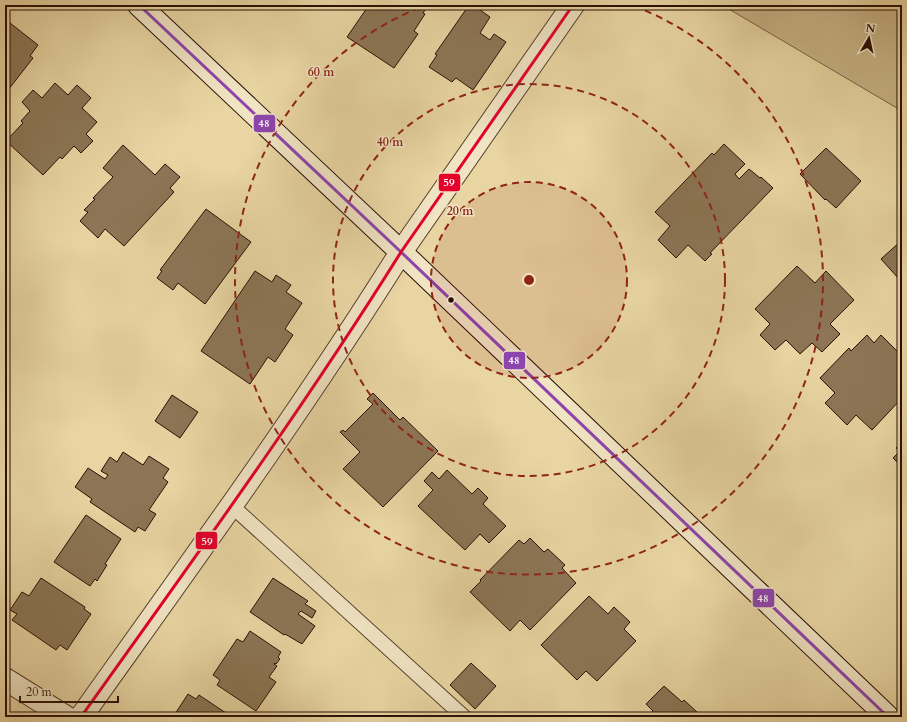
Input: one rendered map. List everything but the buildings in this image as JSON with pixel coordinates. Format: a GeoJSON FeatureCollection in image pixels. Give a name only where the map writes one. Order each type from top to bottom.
{"type":"FeatureCollection","features":[{"type":"Feature","properties":{"kind":"main road"},"geometry":{"type":"LineString","coordinates":[[139,5],[401,252],[888,717]]}},
{"type":"Feature","properties":{"kind":"main road"},"geometry":{"type":"LineString","coordinates":[[81,717],[232,506],[374,295],[401,252],[573,5]]}},
{"type":"Feature","properties":{"kind":"main road"},"geometry":{"type":"LineString","coordinates":[[5,679],[66,717]]}},
{"type":"Feature","properties":{"kind":"lane"},"geometry":{"type":"LineString","coordinates":[[232,506],[464,717]]}},
{"type":"Feature","properties":{"kind":"shaded area"},"geometry":{"type":"Polygon","coordinates":[[[722,5],[902,5],[902,111],[722,5]]]}},
{"type":"Feature","properties":{"kind":"transit line","name":"48"},"geometry":{"type":"LineString","coordinates":[[139,5],[401,252],[888,717]]}},
{"type":"Feature","properties":{"kind":"transit line","name":"59"},"geometry":{"type":"LineString","coordinates":[[81,717],[285,429],[401,252],[573,5]]}}]}
